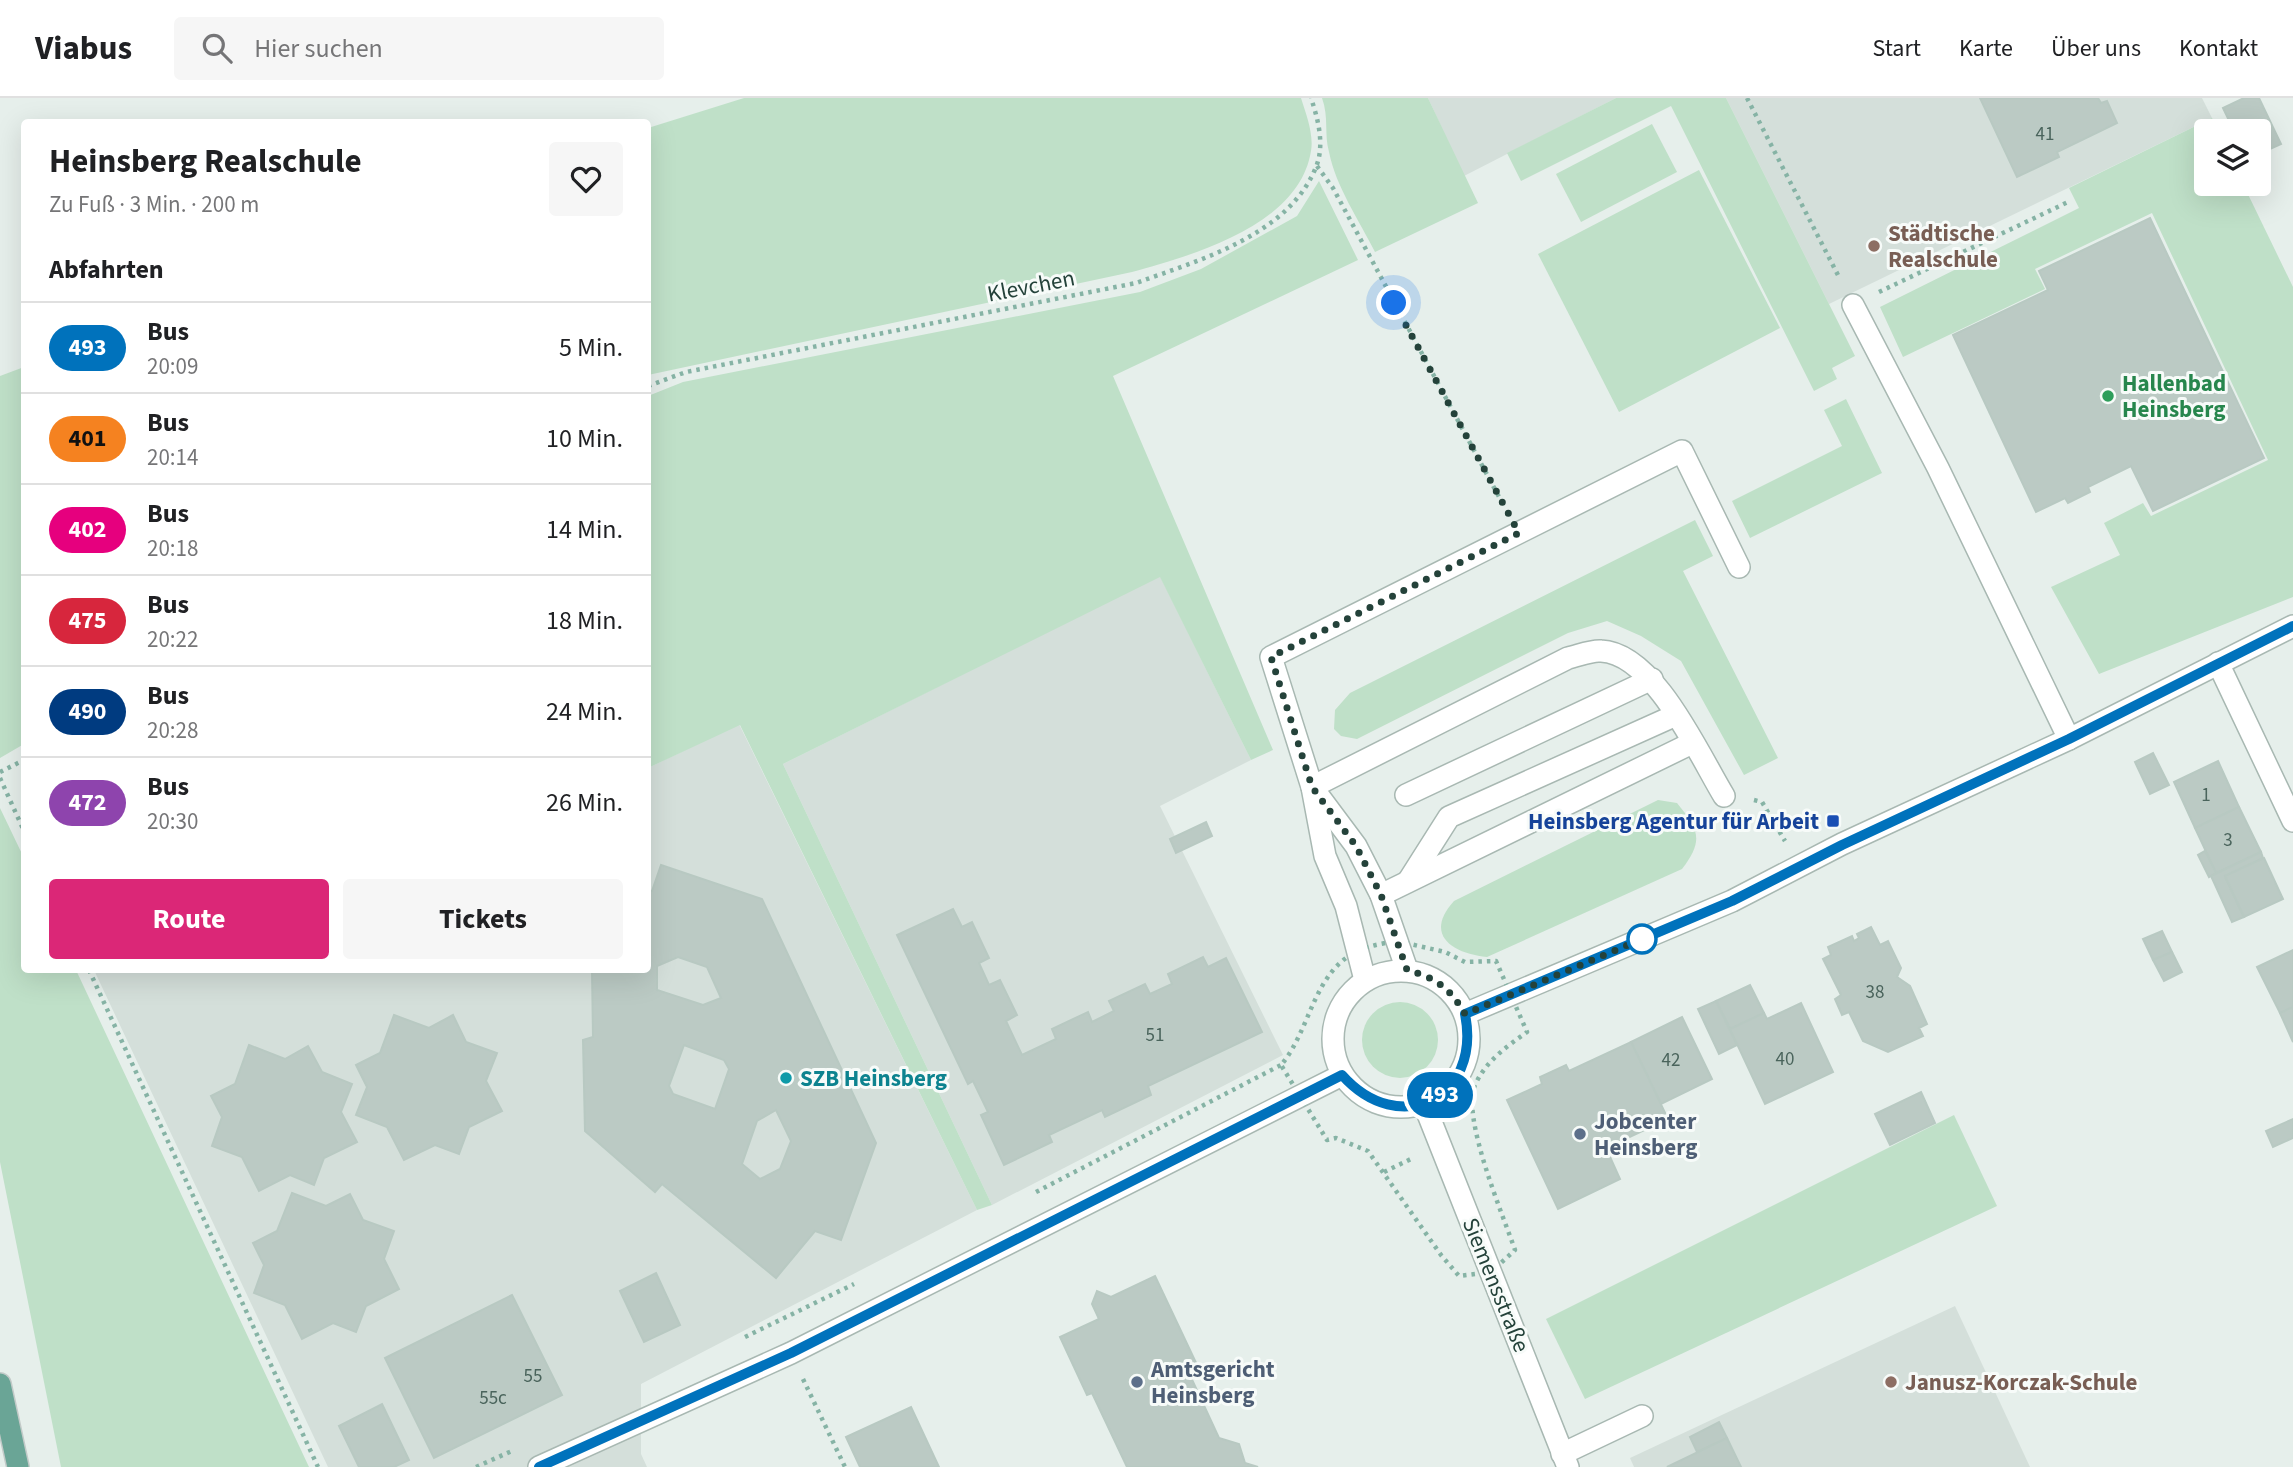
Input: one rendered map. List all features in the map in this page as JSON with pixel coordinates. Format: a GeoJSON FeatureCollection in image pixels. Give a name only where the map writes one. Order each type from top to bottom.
{"type":"FeatureCollection","features":[{"type":"Feature","properties":{"kind":"main road"},"geometry":{"type":"LineString","coordinates":[[0,1384],[18,1467]]}},
{"type":"Feature","properties":{"kind":"street"},"geometry":{"type":"LineString","coordinates":[[1853,305],[1938,468],[2069,739]]}},
{"type":"Feature","properties":{"kind":"street"},"geometry":{"type":"LineString","coordinates":[[1365,980],[1346,906],[1325,856],[1312,787],[1271,657],[1682,451],[1740,567]]}},
{"type":"Feature","properties":{"kind":"street"},"geometry":{"type":"LineString","coordinates":[[1465,1014],[1732,901],[2069,739],[2293,626]]}},
{"type":"Feature","properties":{"kind":"street"},"geometry":{"type":"LineString","coordinates":[[1312,787],[1568,658],[1600,651],[1625,657],[1652,678],[1724,796]]}},
{"type":"Feature","properties":{"kind":"street"},"geometry":{"type":"LineString","coordinates":[[2218,663],[2293,821]]}},
{"type":"Feature","properties":{"kind":"street"},"geometry":{"type":"LineString","coordinates":[[1406,795],[1652,678]]}},
{"type":"Feature","properties":{"kind":"street"},"geometry":{"type":"LineString","coordinates":[[1409,880],[1449,817],[1676,715]]}},
{"type":"Feature","properties":{"kind":"street"},"geometry":{"type":"LineString","coordinates":[[1381,895],[1692,743]]}},
{"type":"Feature","properties":{"kind":"street"},"geometry":{"type":"LineString","coordinates":[[1312,787],[1356,846],[1381,895],[1407,970]]}},
{"type":"Feature","properties":{"kind":"street"},"geometry":{"type":"LineString","coordinates":[[1407,970],[1432,977],[1452,992],[1465,1014],[1470,1035],[1468,1057],[1458,1077],[1443,1093],[1424,1104],[1401,1108],[1378,1104],[1358,1093],[1342,1075],[1334,1055],[1332,1034],[1337,1013],[1348,994],[1365,980],[1385,972],[1407,970]]}},
{"type":"Feature","properties":{"kind":"street"},"geometry":{"type":"LineString","coordinates":[[539,1467],[791,1353],[1342,1075]]}},
{"type":"Feature","properties":{"kind":"street","name":"Siemensstraße"},"geometry":{"type":"LineString","coordinates":[[1424,1104],[1565,1460]]}},
{"type":"Feature","properties":{"kind":"street"},"geometry":{"type":"LineString","coordinates":[[1565,1460],[1642,1416]]}},
{"type":"Feature","properties":{"kind":"path","name":"Klevchen"},"geometry":{"type":"LineString","coordinates":[[651,385],[686,372],[1136,283],[1197,261],[1289,211],[1317,165],[1320,127],[1311,98]]}},
{"type":"Feature","properties":{"kind":"path"},"geometry":{"type":"LineString","coordinates":[[1747,98],[1853,305],[2068,202]]}},
{"type":"Feature","properties":{"kind":"path"},"geometry":{"type":"LineString","coordinates":[[1317,165],[1333,188],[1519,533]]}},
{"type":"Feature","properties":{"kind":"path"},"geometry":{"type":"LineString","coordinates":[[0,772],[21,762]]}},
{"type":"Feature","properties":{"kind":"path"},"geometry":{"type":"LineString","coordinates":[[0,778],[21,824]]}},
{"type":"Feature","properties":{"kind":"path"},"geometry":{"type":"LineString","coordinates":[[1724,796],[1762,802],[1800,866]]}},
{"type":"Feature","properties":{"kind":"path"},"geometry":{"type":"LineString","coordinates":[[90,973],[318,1467]]}},
{"type":"Feature","properties":{"kind":"path"},"geometry":{"type":"LineString","coordinates":[[1027,1197],[1281,1065]]}},
{"type":"Feature","properties":{"kind":"path"},"geometry":{"type":"LineString","coordinates":[[740,1340],[859,1282]]}},
{"type":"Feature","properties":{"kind":"path"},"geometry":{"type":"LineString","coordinates":[[791,1353],[845,1467]]}},
{"type":"Feature","properties":{"kind":"path"},"geometry":{"type":"LineString","coordinates":[[476,1467],[525,1444]]}},
{"type":"Feature","properties":{"kind":"shaded area"},"geometry":{"type":"Polygon","coordinates":[[[1428,98],[1616,98],[1464,176],[1428,98]]]}},
{"type":"Feature","properties":{"kind":"shaded area","name":"Städtische Realschule"},"geometry":{"type":"Polygon","coordinates":[[[1726,98],[2202,98],[2212,118],[2194,119],[2194,127],[1829,304],[1726,98]]]}},
{"type":"Feature","properties":{"kind":"shaded area"},"geometry":{"type":"Polygon","coordinates":[[[1160,576],[1251,760],[1160,806],[1283,1055],[992,1205],[783,764],[1160,576]]]}},
{"type":"Feature","properties":{"kind":"shaded area"},"geometry":{"type":"Polygon","coordinates":[[[739,724],[977,1210],[641,1384],[641,1454],[647,1467],[328,1467],[95,973],[651,973],[651,767],[739,724]]]}},
{"type":"Feature","properties":{"kind":"shaded area","name":"Janusz-Korczak-Schule"},"geometry":{"type":"Polygon","coordinates":[[[1955,1306],[2030,1467],[1634,1467],[1630,1458],[1955,1306]]]}},
{"type":"Feature","properties":{"kind":"green space"},"geometry":{"type":"Polygon","coordinates":[[[744,98],[1301,98],[1312,144],[1302,177],[1287,199],[1265,218],[1240,233],[1184,256],[1132,272],[651,374],[651,127],[744,98]]]}},
{"type":"Feature","properties":{"kind":"green space"},"geometry":{"type":"Polygon","coordinates":[[[1322,98],[1428,98],[1478,203],[1375,252],[1342,191],[1332,165],[1322,98]]]}},
{"type":"Feature","properties":{"kind":"green space"},"geometry":{"type":"Polygon","coordinates":[[[1616,98],[1726,98],[1855,356],[1832,368],[1837,379],[1814,391],[1671,106],[1521,181],[1507,153],[1616,98]]]}},
{"type":"Feature","properties":{"kind":"green space"},"geometry":{"type":"Polygon","coordinates":[[[1652,124],[1677,172],[1581,222],[1556,174],[1652,124]]]}},
{"type":"Feature","properties":{"kind":"green space"},"geometry":{"type":"Polygon","coordinates":[[[2194,127],[2194,196],[2249,196],[2293,287],[2293,597],[2099,674],[2051,587],[2120,555],[2104,523],[2143,503],[2151,516],[2268,460],[2152,213],[2035,269],[2045,289],[1903,357],[1880,307],[2079,208],[2069,188],[2194,127]]]}},
{"type":"Feature","properties":{"kind":"green space"},"geometry":{"type":"Polygon","coordinates":[[[1699,170],[1780,328],[1619,412],[1538,254],[1699,170]]]}},
{"type":"Feature","properties":{"kind":"green space"},"geometry":{"type":"Polygon","coordinates":[[[1319,181],[1358,260],[1113,376],[1273,750],[1251,760],[1160,577],[783,764],[992,1205],[977,1210],[740,725],[651,767],[651,395],[683,382],[1140,292],[1201,269],[1297,216],[1319,181]]]}},
{"type":"Feature","properties":{"kind":"green space"},"geometry":{"type":"Polygon","coordinates":[[[21,368],[21,746],[0,758],[0,376],[21,368]]]}},
{"type":"Feature","properties":{"kind":"green space"},"geometry":{"type":"Polygon","coordinates":[[[1846,399],[1882,473],[1750,538],[1732,501],[1842,446],[1824,410],[1846,399]]]}},
{"type":"Feature","properties":{"kind":"green space"},"geometry":{"type":"Polygon","coordinates":[[[1695,520],[1713,556],[1683,571],[1778,758],[1744,775],[1681,661],[1641,636],[1607,621],[1568,633],[1357,739],[1341,736],[1334,729],[1335,710],[1350,693],[1695,520]]]}},
{"type":"Feature","properties":{"kind":"green space"},"geometry":{"type":"Polygon","coordinates":[[[1658,800],[1677,803],[1694,828],[1694,850],[1682,869],[1487,957],[1463,952],[1446,941],[1441,924],[1454,901],[1658,800]]]}},
{"type":"Feature","properties":{"kind":"green space"},"geometry":{"type":"Polygon","coordinates":[[[0,808],[21,852],[21,973],[77,973],[309,1467],[61,1467],[0,1162],[0,808]]]}},
{"type":"Feature","properties":{"kind":"green space"},"geometry":{"type":"Polygon","coordinates":[[[1400,1002],[1414,1005],[1427,1013],[1435,1026],[1438,1040],[1435,1054],[1427,1067],[1414,1075],[1400,1078],[1386,1075],[1373,1067],[1365,1054],[1362,1040],[1365,1026],[1373,1013],[1386,1005],[1400,1002]]]}},
{"type":"Feature","properties":{"kind":"green space"},"geometry":{"type":"Polygon","coordinates":[[[1954,1115],[1997,1206],[1585,1399],[1546,1319],[1954,1115]]]}},
{"type":"Feature","properties":{"kind":"building"},"geometry":{"type":"Polygon","coordinates":[[[1980,98],[2098,98],[2101,103],[2107,101],[2117,123],[2057,152],[2059,157],[2017,177],[1980,98]]]}},
{"type":"Feature","properties":{"kind":"building"},"geometry":{"type":"Polygon","coordinates":[[[2244,98],[2259,98],[2269,119],[2228,119],[2223,108],[2244,98]]]}},
{"type":"Feature","properties":{"kind":"building"},"geometry":{"type":"Polygon","coordinates":[[[2271,123],[2281,144],[2271,149],[2271,123]]]}},
{"type":"Feature","properties":{"kind":"building","name":"Hallenbad Heinsberg"},"geometry":{"type":"Polygon","coordinates":[[[2150,218],[2264,458],[2153,511],[2131,466],[2088,487],[2090,492],[2068,503],[2065,498],[2036,512],[1953,335],[2048,290],[2039,271],[2150,218]]]}},
{"type":"Feature","properties":{"kind":"building"},"geometry":{"type":"Polygon","coordinates":[[[2153,753],[2169,785],[2150,794],[2135,762],[2153,753]]]}},
{"type":"Feature","properties":{"kind":"building"},"geometry":{"type":"Polygon","coordinates":[[[2218,761],[2239,807],[2195,828],[2174,782],[2218,761]]]}},
{"type":"Feature","properties":{"kind":"building"},"geometry":{"type":"Polygon","coordinates":[[[2239,807],[2261,852],[2216,873],[2195,828],[2239,807]]]}},
{"type":"Feature","properties":{"kind":"building"},"geometry":{"type":"Polygon","coordinates":[[[1206,822],[1212,836],[1176,853],[1170,839],[1206,822]]]}},
{"type":"Feature","properties":{"kind":"building"},"geometry":{"type":"Polygon","coordinates":[[[2205,851],[2216,873],[2209,877],[2198,855],[2205,851]]]}},
{"type":"Feature","properties":{"kind":"building"},"geometry":{"type":"Polygon","coordinates":[[[2261,852],[2263,858],[2225,876],[2244,917],[2232,922],[2211,876],[2261,852]]]}},
{"type":"Feature","properties":{"kind":"building"},"geometry":{"type":"Polygon","coordinates":[[[2264,858],[2283,899],[2244,917],[2225,876],[2264,858]]]}},
{"type":"Feature","properties":{"kind":"building","name":"SZB Heinsberg"},"geometry":{"type":"Polygon","coordinates":[[[661,865],[762,899],[876,1143],[841,1240],[815,1231],[776,1278],[662,1184],[655,1192],[585,1131],[583,1040],[593,1037],[592,973],[651,973],[651,891],[661,865]],[[678,957],[657,966],[657,990],[703,1005],[721,998],[707,967],[678,957]],[[684,1045],[669,1086],[673,1094],[715,1109],[729,1069],[724,1060],[684,1045]],[[776,1110],[757,1121],[742,1164],[760,1179],[780,1169],[791,1141],[776,1110]]]}},
{"type":"Feature","properties":{"kind":"building"},"geometry":{"type":"Polygon","coordinates":[[[953,909],[962,927],[972,922],[989,958],[979,963],[989,985],[1000,980],[1017,1015],[1006,1021],[1022,1055],[1056,1039],[1052,1029],[1088,1012],[1092,1022],[1114,1011],[1109,1001],[1145,984],[1150,994],[1172,984],[1168,974],[1203,957],[1208,967],[1226,958],[1262,1032],[1148,1086],[1151,1095],[1105,1117],[1102,1110],[1049,1135],[1052,1142],[1004,1165],[981,1115],[988,1112],[973,1081],[968,1084],[897,935],[953,909]]]}},
{"type":"Feature","properties":{"kind":"building"},"geometry":{"type":"Polygon","coordinates":[[[1871,927],[1880,945],[1888,941],[1901,968],[1897,977],[1910,986],[1927,1024],[1919,1028],[1923,1036],[1888,1052],[1863,1041],[1849,1012],[1842,1015],[1835,999],[1841,995],[1823,959],[1831,955],[1828,947],[1852,936],[1854,941],[1859,938],[1857,934],[1871,927]]]}},
{"type":"Feature","properties":{"kind":"building"},"geometry":{"type":"Polygon","coordinates":[[[2162,931],[2172,952],[2153,960],[2143,939],[2162,931]]]}},
{"type":"Feature","properties":{"kind":"building"},"geometry":{"type":"Polygon","coordinates":[[[2293,950],[2293,1007],[2280,1013],[2257,967],[2293,950]]]}},
{"type":"Feature","properties":{"kind":"building"},"geometry":{"type":"Polygon","coordinates":[[[2172,952],[2182,972],[2164,981],[2153,960],[2172,952]]]}},
{"type":"Feature","properties":{"kind":"building"},"geometry":{"type":"Polygon","coordinates":[[[1750,985],[1764,1013],[1730,1029],[1716,1001],[1750,985]]]}},
{"type":"Feature","properties":{"kind":"building"},"geometry":{"type":"Polygon","coordinates":[[[1716,1001],[1737,1045],[1719,1054],[1698,1009],[1716,1001]]]}},
{"type":"Feature","properties":{"kind":"building"},"geometry":{"type":"Polygon","coordinates":[[[1801,1003],[1833,1072],[1765,1104],[1730,1029],[1764,1013],[1767,1019],[1801,1003]]]}},
{"type":"Feature","properties":{"kind":"building"},"geometry":{"type":"Polygon","coordinates":[[[2293,1007],[2293,1042],[2280,1013],[2293,1007]]]}},
{"type":"Feature","properties":{"kind":"building"},"geometry":{"type":"Polygon","coordinates":[[[394,1015],[429,1028],[453,1015],[466,1042],[497,1053],[486,1081],[502,1111],[469,1127],[459,1154],[435,1145],[404,1160],[387,1127],[356,1115],[367,1087],[356,1065],[380,1053],[394,1015]]]}},
{"type":"Feature","properties":{"kind":"building"},"geometry":{"type":"Polygon","coordinates":[[[1682,1017],[1712,1079],[1661,1104],[1631,1042],[1682,1017]]]}},
{"type":"Feature","properties":{"kind":"building","name":"Jobcenter Heinsberg"},"geometry":{"type":"Polygon","coordinates":[[[1631,1042],[1668,1119],[1606,1148],[1620,1179],[1558,1209],[1507,1100],[1542,1084],[1540,1077],[1566,1065],[1569,1071],[1631,1042]]]}},
{"type":"Feature","properties":{"kind":"building"},"geometry":{"type":"Polygon","coordinates":[[[249,1045],[285,1059],[308,1046],[322,1072],[352,1084],[341,1112],[357,1142],[324,1158],[314,1185],[290,1175],[259,1191],[242,1157],[212,1146],[222,1117],[211,1096],[235,1084],[249,1045]]]}},
{"type":"Feature","properties":{"kind":"building"},"geometry":{"type":"Polygon","coordinates":[[[1921,1092],[1935,1123],[1890,1145],[1875,1114],[1921,1092]]]}},
{"type":"Feature","properties":{"kind":"building"},"geometry":{"type":"Polygon","coordinates":[[[2293,1119],[2293,1138],[2273,1147],[2266,1131],[2293,1119]]]}},
{"type":"Feature","properties":{"kind":"building"},"geometry":{"type":"Polygon","coordinates":[[[292,1193],[326,1206],[350,1194],[363,1220],[394,1231],[384,1259],[399,1289],[366,1306],[356,1332],[333,1323],[302,1339],[285,1305],[254,1293],[264,1265],[253,1243],[277,1231],[292,1193]]]}},
{"type":"Feature","properties":{"kind":"building"},"geometry":{"type":"Polygon","coordinates":[[[656,1273],[680,1325],[644,1342],[620,1291],[656,1273]]]}},
{"type":"Feature","properties":{"kind":"building","name":"Amtsgericht Heinsberg"},"geometry":{"type":"Polygon","coordinates":[[[1155,1276],[1198,1367],[1188,1371],[1219,1438],[1239,1444],[1245,1463],[1258,1467],[1127,1467],[1092,1393],[1087,1395],[1060,1337],[1099,1319],[1092,1304],[1097,1291],[1111,1297],[1155,1276]]]}},
{"type":"Feature","properties":{"kind":"building"},"geometry":{"type":"Polygon","coordinates":[[[512,1295],[562,1395],[434,1458],[385,1358],[512,1295]]]}},
{"type":"Feature","properties":{"kind":"building"},"geometry":{"type":"Polygon","coordinates":[[[382,1404],[409,1460],[394,1467],[359,1467],[339,1426],[382,1404]]]}},
{"type":"Feature","properties":{"kind":"building"},"geometry":{"type":"Polygon","coordinates":[[[911,1407],[939,1467],[860,1467],[846,1437],[911,1407]]]}},
{"type":"Feature","properties":{"kind":"building"},"geometry":{"type":"Polygon","coordinates":[[[1719,1422],[1727,1438],[1697,1452],[1690,1437],[1719,1422]]]}},
{"type":"Feature","properties":{"kind":"building"},"geometry":{"type":"Polygon","coordinates":[[[1727,1438],[1741,1467],[1667,1467],[1727,1438]]]}},
{"type":"Feature","properties":{"kind":"bus line","name":"493"},"geometry":{"type":"LineString","coordinates":[[539,1467],[791,1353],[1097,1201],[1342,1075],[1358,1093],[1378,1104],[1401,1108],[1424,1104],[1443,1093],[1458,1077],[1468,1057],[1470,1035],[1465,1014],[1732,901],[1842,845],[2069,739],[2293,626]]}},
{"type":"Feature","properties":{"kind":"place","name":"Städtische Realschule"},"geometry":{"type":"Point","coordinates":[1874,246]}},
{"type":"Feature","properties":{"kind":"place","name":"Hallenbad Heinsberg"},"geometry":{"type":"Point","coordinates":[2108,396]}},
{"type":"Feature","properties":{"kind":"place","name":"Heinsberg Agentur für Arbeit"},"geometry":{"type":"Point","coordinates":[1833,821]}},
{"type":"Feature","properties":{"kind":"place","name":"SZB Heinsberg"},"geometry":{"type":"Point","coordinates":[786,1078]}},
{"type":"Feature","properties":{"kind":"place","name":"Jobcenter Heinsberg"},"geometry":{"type":"Point","coordinates":[1580,1134]}},
{"type":"Feature","properties":{"kind":"place","name":"Amtsgericht Heinsberg"},"geometry":{"type":"Point","coordinates":[1137,1382]}},
{"type":"Feature","properties":{"kind":"place","name":"Janusz-Korczak-Schule"},"geometry":{"type":"Point","coordinates":[1891,1382]}},
{"type":"Feature","properties":{"kind":"route"},"geometry":{"type":"LineString","coordinates":[[1394,303],[1519,533],[1271,657],[1312,787],[1356,846],[1381,895],[1407,970],[1432,977],[1452,992],[1465,1014],[1642,939]]}}]}
